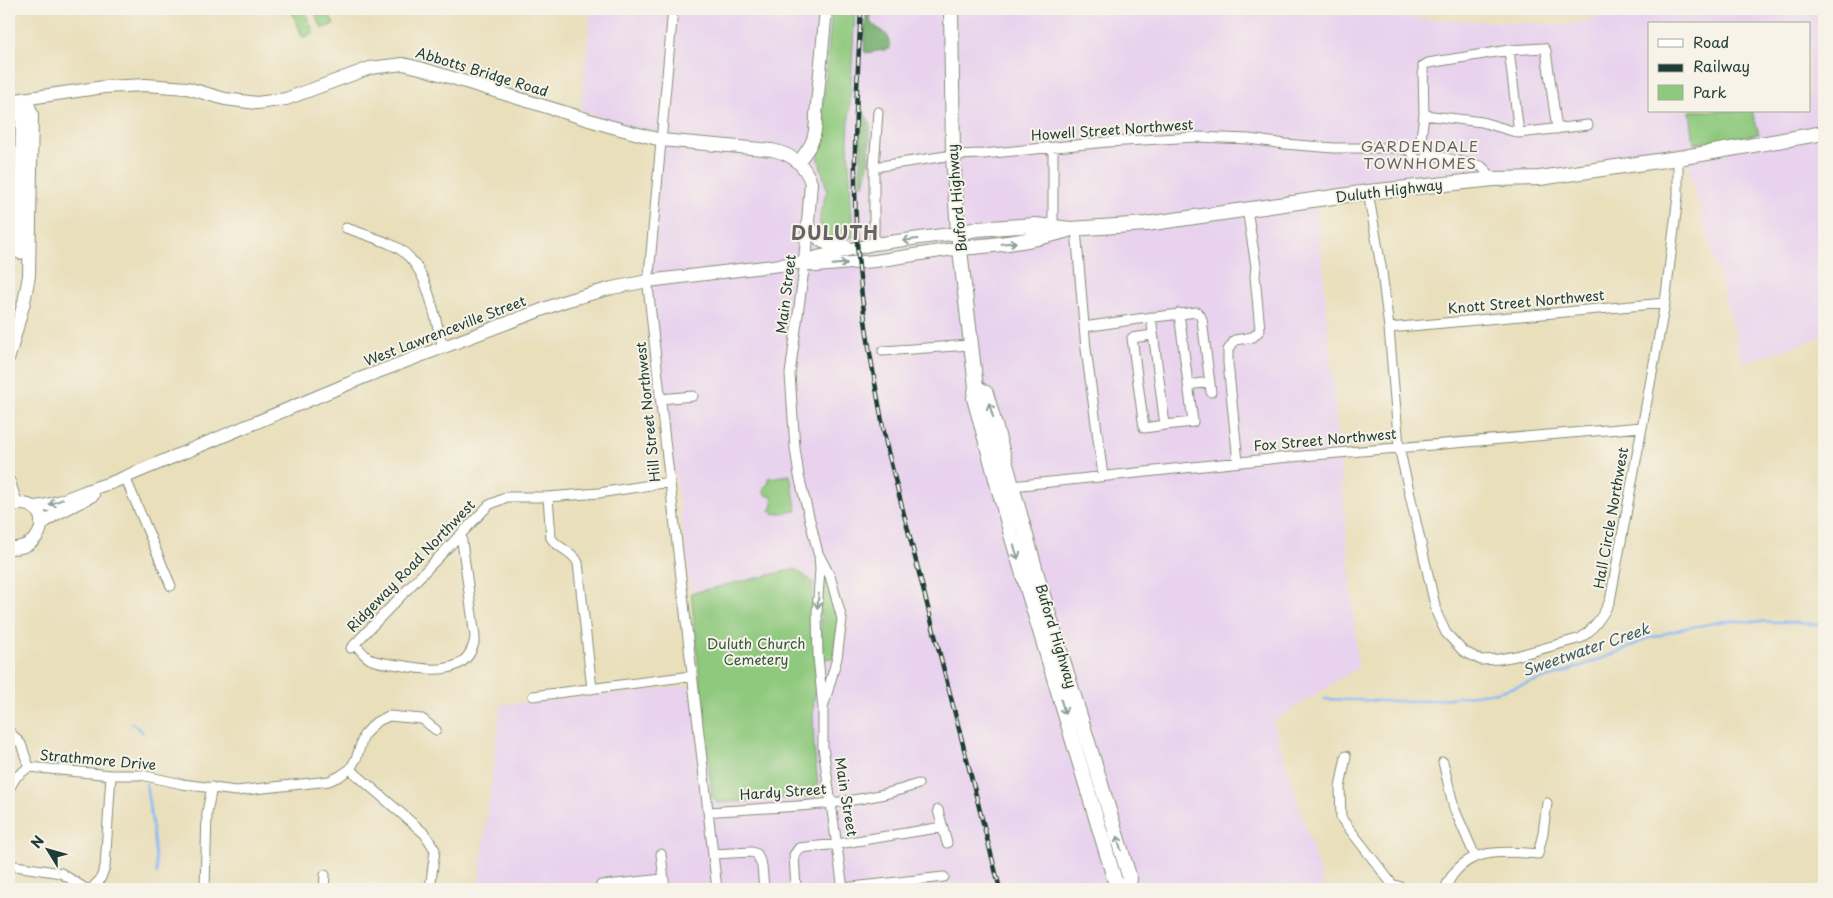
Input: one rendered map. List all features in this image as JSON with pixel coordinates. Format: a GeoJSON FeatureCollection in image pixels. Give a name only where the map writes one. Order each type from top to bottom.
{"type":"FeatureCollection","features":[{"type":"Feature","properties":{"kind":"main road","name":"Buford Highway"},"geometry":{"type":"LineString","coordinates":[[951,9],[953,155],[958,233],[976,387],[974,398],[997,485],[1116,881],[1126,889],[1130,879],[1028,542],[986,392],[976,387]]}},
{"type":"Feature","properties":{"kind":"main road","name":"Duluth Highway"},"geometry":{"type":"LineString","coordinates":[[958,233],[1010,226],[1042,225],[1073,229],[1146,224],[1368,192],[1494,179],[1540,178],[1678,158],[1824,133]]}},
{"type":"Feature","properties":{"kind":"main road","name":"Duluth Highway"},"geometry":{"type":"LineString","coordinates":[[960,248],[1043,238],[1073,229]]}},
{"type":"Feature","properties":{"kind":"main road"},"geometry":{"type":"LineString","coordinates":[[981,425],[991,435],[1000,472],[1012,486]]}},
{"type":"Feature","properties":{"kind":"main road"},"geometry":{"type":"LineString","coordinates":[[997,485],[1001,485],[1004,489],[1018,530],[1028,542]]}},
{"type":"Feature","properties":{"kind":"main road"},"geometry":{"type":"LineString","coordinates":[[1039,627],[1047,635],[1057,666],[1066,669]]}},
{"type":"Feature","properties":{"kind":"main road"},"geometry":{"type":"LineString","coordinates":[[1073,741],[1082,744],[1095,764]]}},
{"type":"Feature","properties":{"kind":"street","name":"Hill Street Northwest"},"geometry":{"type":"LineString","coordinates":[[673,9],[648,281],[717,889]]}},
{"type":"Feature","properties":{"kind":"street"},"geometry":{"type":"LineString","coordinates":[[798,161],[812,144],[816,131],[826,9]]}},
{"type":"Feature","properties":{"kind":"street"},"geometry":{"type":"LineString","coordinates":[[1416,149],[1424,115],[1423,66],[1428,63],[1509,50],[1544,48],[1546,51],[1557,129]]}},
{"type":"Feature","properties":{"kind":"street"},"geometry":{"type":"LineString","coordinates":[[1509,50],[1519,133]]}},
{"type":"Feature","properties":{"kind":"street","name":"Abbotts Bridge Road"},"geometry":{"type":"LineString","coordinates":[[9,102],[104,87],[146,85],[187,88],[225,99],[257,104],[286,99],[370,68],[403,64],[596,123],[661,140],[772,150],[790,155],[798,161]]}},
{"type":"Feature","properties":{"kind":"street"},"geometry":{"type":"LineString","coordinates":[[9,328],[20,277],[22,110],[26,99]]}},
{"type":"Feature","properties":{"kind":"street"},"geometry":{"type":"LineString","coordinates":[[9,357],[29,276],[32,114],[26,99]]}},
{"type":"Feature","properties":{"kind":"street"},"geometry":{"type":"LineString","coordinates":[[874,244],[874,167],[878,112]]}},
{"type":"Feature","properties":{"kind":"street"},"geometry":{"type":"LineString","coordinates":[[1424,115],[1482,122],[1519,133],[1588,125]]}},
{"type":"Feature","properties":{"kind":"street","name":"Howell Street Northwest"},"geometry":{"type":"LineString","coordinates":[[874,167],[953,155],[1196,137],[1249,139],[1334,148],[1416,149],[1414,156],[1418,160],[1424,159],[1427,154],[1482,166],[1494,179]]}},
{"type":"Feature","properties":{"kind":"street"},"geometry":{"type":"LineString","coordinates":[[1053,148],[1053,226]]}},
{"type":"Feature","properties":{"kind":"street","name":"Hall Circle Northwest"},"geometry":{"type":"LineString","coordinates":[[1368,192],[1382,272],[1389,328],[1399,447],[1437,614],[1446,633],[1463,652],[1481,660],[1499,659],[1581,638],[1590,632],[1603,616],[1610,601],[1665,303],[1678,196],[1678,158]]}},
{"type":"Feature","properties":{"kind":"street","name":"Main Street"},"geometry":{"type":"LineString","coordinates":[[798,161],[808,174],[811,183],[809,226],[790,374],[795,448],[799,476],[818,553],[817,612],[823,708],[823,747],[843,888]]}},
{"type":"Feature","properties":{"kind":"street"},"geometry":{"type":"LineString","coordinates":[[1238,462],[1228,350],[1235,340],[1253,337],[1260,330],[1255,276],[1256,266],[1248,209]]}},
{"type":"Feature","properties":{"kind":"street"},"geometry":{"type":"LineString","coordinates":[[809,226],[817,238],[827,245],[857,248]]}},
{"type":"Feature","properties":{"kind":"street"},"geometry":{"type":"LineString","coordinates":[[346,228],[390,244],[414,262],[426,287],[443,346]]}},
{"type":"Feature","properties":{"kind":"street"},"geometry":{"type":"LineString","coordinates":[[1073,229],[1102,476]]}},
{"type":"Feature","properties":{"kind":"street","name":"West Lawrenceville Street"},"geometry":{"type":"LineString","coordinates":[[34,508],[50,505],[98,486],[111,483],[362,378],[566,301],[612,288],[648,281],[805,262],[817,257],[874,244],[958,233]]}},
{"type":"Feature","properties":{"kind":"street","name":"West Lawrenceville Street"},"geometry":{"type":"LineString","coordinates":[[805,262],[816,266],[915,256],[960,248]]}},
{"type":"Feature","properties":{"kind":"street","name":"Knott Street Northwest"},"geometry":{"type":"LineString","coordinates":[[1389,328],[1665,303]]}},
{"type":"Feature","properties":{"kind":"street"},"geometry":{"type":"LineString","coordinates":[[1084,327],[1197,312],[1202,320],[1211,392]]}},
{"type":"Feature","properties":{"kind":"street"},"geometry":{"type":"LineString","coordinates":[[1153,335],[1132,338],[1144,428],[1193,422],[1179,313]]}},
{"type":"Feature","properties":{"kind":"street"},"geometry":{"type":"LineString","coordinates":[[1151,317],[1165,425]]}},
{"type":"Feature","properties":{"kind":"street"},"geometry":{"type":"LineString","coordinates":[[883,351],[970,345]]}},
{"type":"Feature","properties":{"kind":"street"},"geometry":{"type":"LineString","coordinates":[[1188,384],[1210,382]]}},
{"type":"Feature","properties":{"kind":"street"},"geometry":{"type":"LineString","coordinates":[[661,399],[693,396]]}},
{"type":"Feature","properties":{"kind":"street","name":"Fox Street Northwest"},"geometry":{"type":"LineString","coordinates":[[1012,486],[1238,462],[1642,427]]}},
{"type":"Feature","properties":{"kind":"street"},"geometry":{"type":"LineString","coordinates":[[125,477],[172,586]]}},
{"type":"Feature","properties":{"kind":"street"},"geometry":{"type":"LineString","coordinates":[[9,482],[12,505],[26,504],[34,508],[40,515],[43,523],[38,536],[32,542],[22,547],[9,549]]}},
{"type":"Feature","properties":{"kind":"street","name":"Ridgeway Road Northwest"},"geometry":{"type":"LineString","coordinates":[[461,534],[475,636],[474,647],[469,654],[455,666],[446,670],[412,668],[372,660],[353,646],[489,504],[508,497],[548,497],[599,493],[670,482]]}},
{"type":"Feature","properties":{"kind":"street","name":"West Lawrenceville Street"},"geometry":{"type":"LineString","coordinates":[[43,523],[54,515],[101,492],[111,483]]}},
{"type":"Feature","properties":{"kind":"street"},"geometry":{"type":"LineString","coordinates":[[548,497],[551,538],[554,544],[576,559],[578,563],[592,688]]}},
{"type":"Feature","properties":{"kind":"street","name":"Main Street"},"geometry":{"type":"LineString","coordinates":[[818,553],[830,576],[842,619],[835,663],[823,708]]}},
{"type":"Feature","properties":{"kind":"street"},"geometry":{"type":"LineString","coordinates":[[819,666],[835,663]]}},
{"type":"Feature","properties":{"kind":"street"},"geometry":{"type":"LineString","coordinates":[[533,696],[692,676]]}},
{"type":"Feature","properties":{"kind":"street"},"geometry":{"type":"LineString","coordinates":[[430,889],[435,850],[425,834],[350,769],[356,759],[364,735],[376,722],[389,716],[422,719],[436,730]]}},
{"type":"Feature","properties":{"kind":"street"},"geometry":{"type":"LineString","coordinates":[[9,731],[21,744],[29,767]]}},
{"type":"Feature","properties":{"kind":"street"},"geometry":{"type":"LineString","coordinates":[[1346,756],[1340,788],[1341,818],[1392,884],[1407,889]]}},
{"type":"Feature","properties":{"kind":"street"},"geometry":{"type":"LineString","coordinates":[[1443,762],[1454,808],[1475,856]]}},
{"type":"Feature","properties":{"kind":"street","name":"Strathmore Drive"},"geometry":{"type":"LineString","coordinates":[[9,789],[16,777],[29,767],[111,775],[141,775],[182,784],[236,791],[329,781],[350,769]]}},
{"type":"Feature","properties":{"kind":"street"},"geometry":{"type":"LineString","coordinates":[[91,889],[100,880],[105,866],[111,775]]}},
{"type":"Feature","properties":{"kind":"street","name":"Hardy Street"},"geometry":{"type":"LineString","coordinates":[[708,812],[831,802],[892,793],[918,784]]}},
{"type":"Feature","properties":{"kind":"street"},"geometry":{"type":"LineString","coordinates":[[205,889],[207,812],[212,787]]}},
{"type":"Feature","properties":{"kind":"street"},"geometry":{"type":"LineString","coordinates":[[1445,889],[1454,874],[1475,856],[1504,853],[1538,854],[1547,803]]}},
{"type":"Feature","properties":{"kind":"street"},"geometry":{"type":"LineString","coordinates":[[938,810],[947,843]]}},
{"type":"Feature","properties":{"kind":"street"},"geometry":{"type":"LineString","coordinates":[[796,889],[794,855],[799,848],[943,828]]}},
{"type":"Feature","properties":{"kind":"street"},"geometry":{"type":"LineString","coordinates":[[713,854],[752,852],[757,854],[762,866],[764,889]]}},
{"type":"Feature","properties":{"kind":"street"},"geometry":{"type":"LineString","coordinates":[[661,854],[665,889]]}},
{"type":"Feature","properties":{"kind":"street"},"geometry":{"type":"LineString","coordinates":[[9,865],[61,873],[86,889]]}},
{"type":"Feature","properties":{"kind":"street"},"geometry":{"type":"LineString","coordinates":[[324,889],[325,875]]}},
{"type":"Feature","properties":{"kind":"street"},"geometry":{"type":"LineString","coordinates":[[843,888],[909,885],[944,877]]}},
{"type":"Feature","properties":{"kind":"street"},"geometry":{"type":"LineString","coordinates":[[600,889],[601,885],[614,887],[663,879]]}},
{"type":"Feature","properties":{"kind":"shaded area"},"geometry":{"type":"Polygon","coordinates":[[[591,9],[1190,9],[1567,25],[1633,9],[1824,9],[1824,336],[1743,363],[1684,151],[1493,181],[1316,192],[1358,667],[1273,722],[1325,889],[478,889],[501,705],[700,685],[712,798],[718,803],[816,796],[819,793],[814,747],[813,712],[816,679],[812,605],[813,582],[795,569],[691,593],[675,472],[654,395],[644,290],[659,134],[580,111],[591,9]]]}},
{"type":"Feature","properties":{"kind":"green space"},"geometry":{"type":"Polygon","coordinates":[[[304,9],[314,33],[303,38],[292,12],[304,9]]]}},
{"type":"Feature","properties":{"kind":"green space"},"geometry":{"type":"Polygon","coordinates":[[[313,9],[327,9],[334,24],[322,29],[313,9]]]}},
{"type":"Feature","properties":{"kind":"green space"},"geometry":{"type":"Polygon","coordinates":[[[832,9],[855,9],[848,140],[853,237],[832,240],[824,235],[820,227],[820,214],[827,190],[818,157],[823,134],[823,105],[832,9]]]}},
{"type":"Feature","properties":{"kind":"green space"},"geometry":{"type":"Polygon","coordinates":[[[866,9],[872,9],[870,22],[888,36],[890,49],[866,53],[864,51],[866,9]]]}},
{"type":"Feature","properties":{"kind":"green space"},"geometry":{"type":"Polygon","coordinates":[[[862,109],[871,124],[869,163],[864,186],[860,182],[862,109]]]}},
{"type":"Feature","properties":{"kind":"green space"},"geometry":{"type":"Polygon","coordinates":[[[1690,112],[1752,112],[1759,134],[1694,144],[1690,112]]]}},
{"type":"Feature","properties":{"kind":"green space"},"geometry":{"type":"Polygon","coordinates":[[[790,475],[797,511],[774,514],[770,511],[773,505],[772,496],[764,493],[764,487],[769,483],[768,478],[790,475]]]}},
{"type":"Feature","properties":{"kind":"green space","name":"Duluth Church Cemetery"},"geometry":{"type":"Polygon","coordinates":[[[795,569],[813,582],[812,605],[816,679],[813,712],[814,747],[819,793],[816,796],[718,803],[712,798],[691,593],[795,569]]]}},
{"type":"Feature","properties":{"kind":"green space"},"geometry":{"type":"Polygon","coordinates":[[[826,576],[839,617],[833,658],[825,659],[823,657],[820,611],[823,578],[826,576]]]}},
{"type":"Feature","properties":{"kind":"waterway","name":"Sweetwater Creek"},"geometry":{"type":"LineString","coordinates":[[1325,699],[1426,701],[1497,692],[1557,675],[1621,651],[1646,639],[1681,629],[1725,621],[1824,625]]}},
{"type":"Feature","properties":{"kind":"waterway"},"geometry":{"type":"LineString","coordinates":[[132,723],[143,732]]}},
{"type":"Feature","properties":{"kind":"waterway"},"geometry":{"type":"LineString","coordinates":[[146,784],[157,874]]}},
{"type":"Feature","properties":{"kind":"railway"},"geometry":{"type":"LineString","coordinates":[[861,9],[856,125],[856,212],[859,267],[877,396],[887,448],[1000,889]]}},
{"type":"Feature","properties":{"kind":"district","name":"GARDENDALE TOWNHOMES"},"geometry":{"type":"Point","coordinates":[1420,156]}},
{"type":"Feature","properties":{"kind":"district","name":"DULUTH"},"geometry":{"type":"Point","coordinates":[835,233]}}]}
